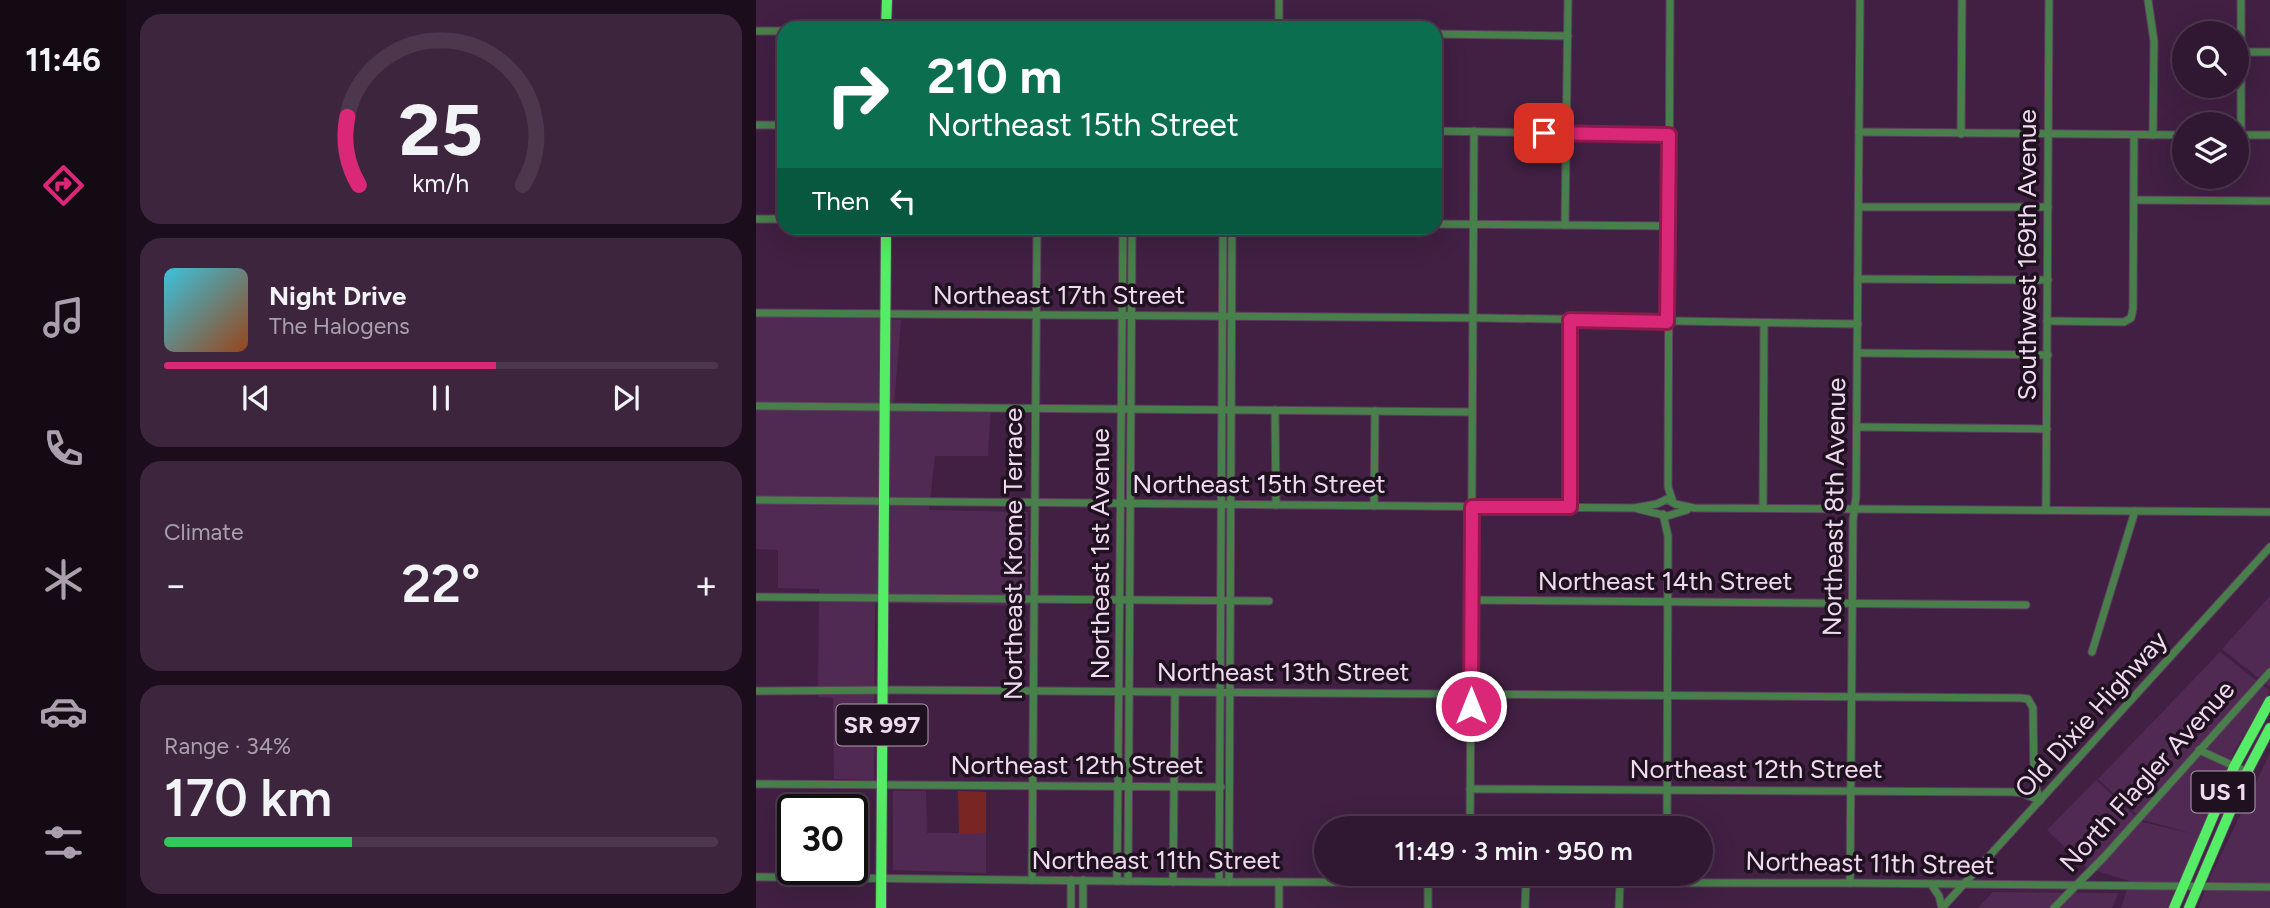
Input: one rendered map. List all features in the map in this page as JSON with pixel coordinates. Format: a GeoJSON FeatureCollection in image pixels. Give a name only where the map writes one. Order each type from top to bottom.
{"type":"FeatureCollection","features":[{"type":"Feature","properties":{"kind":"highway"},"geometry":{"type":"LineString","coordinates":[[886,21],[887,0]]}},
{"type":"Feature","properties":{"kind":"highway","name":"SR 997"},"geometry":{"type":"LineString","coordinates":[[881,908],[886,235]]}},
{"type":"Feature","properties":{"kind":"highway","name":"US 1"},"geometry":{"type":"LineString","coordinates":[[2174,908],[2234,767],[2270,701]]}},
{"type":"Feature","properties":{"kind":"highway","name":"US 1"},"geometry":{"type":"LineString","coordinates":[[2189,908],[2247,772],[2270,728]]}},
{"type":"Feature","properties":{"kind":"street"},"geometry":{"type":"LineString","coordinates":[[1279,0],[1279,21]]}},
{"type":"Feature","properties":{"kind":"street"},"geometry":{"type":"LineString","coordinates":[[1565,225],[1568,0]]}},
{"type":"Feature","properties":{"kind":"street"},"geometry":{"type":"LineString","coordinates":[[1667,816],[1668,536],[1674,503],[1668,487],[1670,0]]}},
{"type":"Feature","properties":{"kind":"street","name":"Northeast 8th Avenue"},"geometry":{"type":"LineString","coordinates":[[1850,883],[1860,0]]}},
{"type":"Feature","properties":{"kind":"street"},"geometry":{"type":"LineString","coordinates":[[1961,134],[1962,0]]}},
{"type":"Feature","properties":{"kind":"street","name":"Southwest 169th Avenue"},"geometry":{"type":"LineString","coordinates":[[2046,510],[2049,0]]}},
{"type":"Feature","properties":{"kind":"street"},"geometry":{"type":"LineString","coordinates":[[2148,0],[2154,41],[2153,135]]}},
{"type":"Feature","properties":{"kind":"street"},"geometry":{"type":"LineString","coordinates":[[2241,0],[2241,21]]}},
{"type":"Feature","properties":{"kind":"street"},"geometry":{"type":"LineString","coordinates":[[756,31],[777,32]]}},
{"type":"Feature","properties":{"kind":"street"},"geometry":{"type":"LineString","coordinates":[[1442,34],[1568,36]]}},
{"type":"Feature","properties":{"kind":"street"},"geometry":{"type":"LineString","coordinates":[[2249,51],[2270,52]]}},
{"type":"Feature","properties":{"kind":"street"},"geometry":{"type":"LineString","coordinates":[[756,125],[777,125]]}},
{"type":"Feature","properties":{"kind":"street"},"geometry":{"type":"LineString","coordinates":[[1442,131],[1669,135]]}},
{"type":"Feature","properties":{"kind":"street"},"geometry":{"type":"LineString","coordinates":[[1470,816],[1474,131]]}},
{"type":"Feature","properties":{"kind":"street"},"geometry":{"type":"LineString","coordinates":[[1859,132],[2172,135]]}},
{"type":"Feature","properties":{"kind":"street"},"geometry":{"type":"LineString","coordinates":[[2249,135],[2270,135]]}},
{"type":"Feature","properties":{"kind":"street"},"geometry":{"type":"LineString","coordinates":[[2048,321],[2124,322],[2131,318],[2134,136]]}},
{"type":"Feature","properties":{"kind":"street"},"geometry":{"type":"LineString","coordinates":[[2135,200],[2270,201]]}},
{"type":"Feature","properties":{"kind":"street"},"geometry":{"type":"LineString","coordinates":[[1859,207],[2048,207]]}},
{"type":"Feature","properties":{"kind":"street"},"geometry":{"type":"LineString","coordinates":[[756,219],[777,219]]}},
{"type":"Feature","properties":{"kind":"street"},"geometry":{"type":"LineString","coordinates":[[1442,224],[1668,226]]}},
{"type":"Feature","properties":{"kind":"street","name":"Northeast Krome Terrace"},"geometry":{"type":"LineString","coordinates":[[1032,880],[1037,235]]}},
{"type":"Feature","properties":{"kind":"street","name":"Northeast 1st Avenue"},"geometry":{"type":"LineString","coordinates":[[1118,881],[1123,235]]}},
{"type":"Feature","properties":{"kind":"street","name":"Northeast 1st Avenue"},"geometry":{"type":"LineString","coordinates":[[1128,881],[1132,235]]}},
{"type":"Feature","properties":{"kind":"street"},"geometry":{"type":"LineString","coordinates":[[1219,881],[1223,235]]}},
{"type":"Feature","properties":{"kind":"street"},"geometry":{"type":"LineString","coordinates":[[1229,882],[1232,235]]}},
{"type":"Feature","properties":{"kind":"street"},"geometry":{"type":"LineString","coordinates":[[1858,279],[2048,280]]}},
{"type":"Feature","properties":{"kind":"street","name":"Northeast 17th Street"},"geometry":{"type":"LineString","coordinates":[[756,313],[1473,318]]}},
{"type":"Feature","properties":{"kind":"street"},"geometry":{"type":"LineString","coordinates":[[1473,318],[1858,324]]}},
{"type":"Feature","properties":{"kind":"street"},"geometry":{"type":"LineString","coordinates":[[1570,320],[1570,507]]}},
{"type":"Feature","properties":{"kind":"street"},"geometry":{"type":"LineString","coordinates":[[1763,508],[1764,323]]}},
{"type":"Feature","properties":{"kind":"street"},"geometry":{"type":"LineString","coordinates":[[1858,353],[2048,355]]}},
{"type":"Feature","properties":{"kind":"street"},"geometry":{"type":"LineString","coordinates":[[756,407],[1472,412]]}},
{"type":"Feature","properties":{"kind":"street"},"geometry":{"type":"LineString","coordinates":[[1275,410],[1276,505]]}},
{"type":"Feature","properties":{"kind":"street"},"geometry":{"type":"LineString","coordinates":[[1374,506],[1375,411]]}},
{"type":"Feature","properties":{"kind":"street"},"geometry":{"type":"LineString","coordinates":[[1857,427],[2047,429]]}},
{"type":"Feature","properties":{"kind":"street"},"geometry":{"type":"LineString","coordinates":[[1668,487],[1659,508],[1668,536]]}},
{"type":"Feature","properties":{"kind":"street","name":"Northeast 15th Street"},"geometry":{"type":"LineString","coordinates":[[756,500],[1570,507],[1634,508],[1663,514]]}},
{"type":"Feature","properties":{"kind":"street"},"geometry":{"type":"LineString","coordinates":[[1662,502],[1670,500],[1694,508]]}},
{"type":"Feature","properties":{"kind":"street","name":"Northeast 15th Street"},"geometry":{"type":"LineString","coordinates":[[1634,508],[1662,502]]}},
{"type":"Feature","properties":{"kind":"street"},"geometry":{"type":"LineString","coordinates":[[1663,514],[1694,508],[2269,513]]}},
{"type":"Feature","properties":{"kind":"street"},"geometry":{"type":"LineString","coordinates":[[2092,652],[2135,511]]}},
{"type":"Feature","properties":{"kind":"street","name":"Old Dixie Highway"},"geometry":{"type":"LineString","coordinates":[[1942,908],[2270,547]]}},
{"type":"Feature","properties":{"kind":"street"},"geometry":{"type":"LineString","coordinates":[[756,597],[1269,601]]}},
{"type":"Feature","properties":{"kind":"street","name":"Northeast 14th Street"},"geometry":{"type":"LineString","coordinates":[[1472,600],[2026,605]]}},
{"type":"Feature","properties":{"kind":"street","name":"North Flagler Avenue"},"geometry":{"type":"LineString","coordinates":[[2054,908],[2270,672]]}},
{"type":"Feature","properties":{"kind":"street","name":"Northeast 13th Street"},"geometry":{"type":"LineString","coordinates":[[756,691],[2028,699],[2034,713],[2034,781],[2040,801]]}},
{"type":"Feature","properties":{"kind":"street"},"geometry":{"type":"LineString","coordinates":[[1173,882],[1175,692]]}},
{"type":"Feature","properties":{"kind":"street"},"geometry":{"type":"LineString","coordinates":[[2199,750],[2247,772]]}},
{"type":"Feature","properties":{"kind":"street","name":"Northeast 12th Street"},"geometry":{"type":"LineString","coordinates":[[756,783],[1230,787]]}},
{"type":"Feature","properties":{"kind":"street","name":"Northeast 12th Street"},"geometry":{"type":"LineString","coordinates":[[1470,789],[2013,792],[2040,801]]}},
{"type":"Feature","properties":{"kind":"street","name":"Northeast 11th Street"},"geometry":{"type":"LineString","coordinates":[[756,877],[1314,882]]}},
{"type":"Feature","properties":{"kind":"street"},"geometry":{"type":"LineString","coordinates":[[1071,880],[1071,908]]}},
{"type":"Feature","properties":{"kind":"street"},"geometry":{"type":"LineString","coordinates":[[1083,880],[1083,908]]}},
{"type":"Feature","properties":{"kind":"street"},"geometry":{"type":"LineString","coordinates":[[1279,882],[1279,908]]}},
{"type":"Feature","properties":{"kind":"street","name":"Northeast 11th Street"},"geometry":{"type":"LineString","coordinates":[[1713,883],[2270,887]]}},
{"type":"Feature","properties":{"kind":"street"},"geometry":{"type":"LineString","coordinates":[[1931,884],[1939,896],[1942,908]]}},
{"type":"Feature","properties":{"kind":"street"},"geometry":{"type":"LineString","coordinates":[[1428,886],[1428,908]]}},
{"type":"Feature","properties":{"kind":"street"},"geometry":{"type":"LineString","coordinates":[[1525,886],[1525,908]]}},
{"type":"Feature","properties":{"kind":"street"},"geometry":{"type":"LineString","coordinates":[[1619,908],[1620,886]]}},
{"type":"Feature","properties":{"kind":"shaded area"},"geometry":{"type":"Polygon","coordinates":[[[756,312],[901,320],[894,405],[991,405],[988,456],[935,456],[929,510],[1028,512],[1028,606],[875,603],[874,780],[834,779],[833,698],[818,697],[819,589],[778,588],[778,550],[756,549],[756,312]]]}},
{"type":"Feature","properties":{"kind":"shaded area"},"geometry":{"type":"Polygon","coordinates":[[[2270,596],[2270,687],[2222,649],[2270,596]]]}},
{"type":"Feature","properties":{"kind":"shaded area"},"geometry":{"type":"Polygon","coordinates":[[[2220,652],[2270,691],[2234,752],[2167,908],[2121,908],[2130,881],[2087,868],[2047,830],[2096,780],[2142,822],[2194,834],[2143,820],[2098,779],[2220,652]]]}},
{"type":"Feature","properties":{"kind":"shaded area"},"geometry":{"type":"Polygon","coordinates":[[[2270,753],[2270,908],[2198,908],[2209,880],[2270,753]]]}},
{"type":"Feature","properties":{"kind":"shaded area"},"geometry":{"type":"Polygon","coordinates":[[[893,791],[926,791],[927,833],[986,833],[986,873],[893,870],[893,791]]]}},
{"type":"Feature","properties":{"kind":"shaded area"},"geometry":{"type":"Polygon","coordinates":[[[958,791],[986,792],[986,833],[959,834],[958,791]]]}},
{"type":"Feature","properties":{"kind":"shaded area"},"geometry":{"type":"Polygon","coordinates":[[[1993,892],[2118,893],[2112,908],[1978,908],[1993,892]]]}},
{"type":"Feature","properties":{"kind":"route"},"geometry":{"type":"LineString","coordinates":[[1471,706],[1472,507],[1570,507],[1570,320],[1667,322],[1669,135],[1544,133]]}}]}
